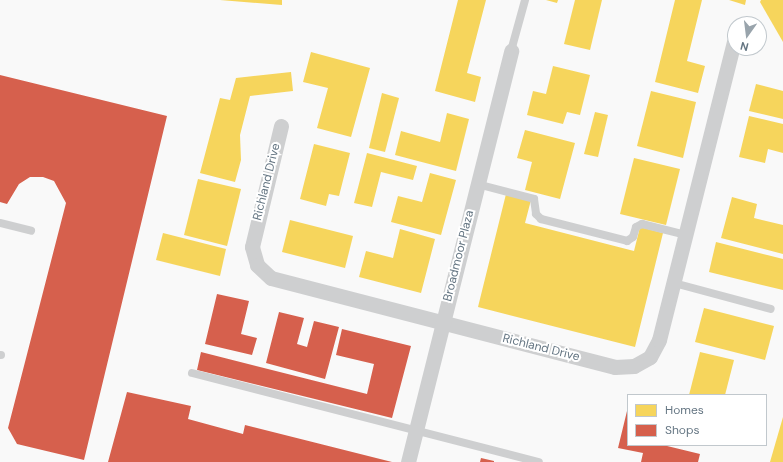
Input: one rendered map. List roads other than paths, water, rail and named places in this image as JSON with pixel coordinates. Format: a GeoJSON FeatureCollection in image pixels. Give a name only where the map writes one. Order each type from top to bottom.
{"type":"FeatureCollection","features":[{"type":"Feature","properties":{"kind":"street","name":"Broadmoor Plaza"},"geometry":{"type":"LineString","coordinates":[[408,462],[511,51]]}},
{"type":"Feature","properties":{"kind":"street","name":"Richland Drive"},"geometry":{"type":"LineString","coordinates":[[281,126],[252,247],[257,265],[263,273],[280,282],[615,367],[634,366],[643,363],[656,349],[731,56]]}},
{"type":"Feature","properties":{"kind":"lane"},"geometry":{"type":"LineString","coordinates":[[511,51],[525,0]]}},
{"type":"Feature","properties":{"kind":"lane"},"geometry":{"type":"LineString","coordinates":[[477,184],[534,199],[536,214],[540,219],[627,241],[632,238],[636,227],[642,224],[686,235]]}},
{"type":"Feature","properties":{"kind":"lane"},"geometry":{"type":"LineString","coordinates":[[0,223],[31,231]]}},
{"type":"Feature","properties":{"kind":"lane"},"geometry":{"type":"LineString","coordinates":[[674,283],[771,309]]}},
{"type":"Feature","properties":{"kind":"lane"},"geometry":{"type":"LineString","coordinates":[[192,373],[539,462]]}}]}
